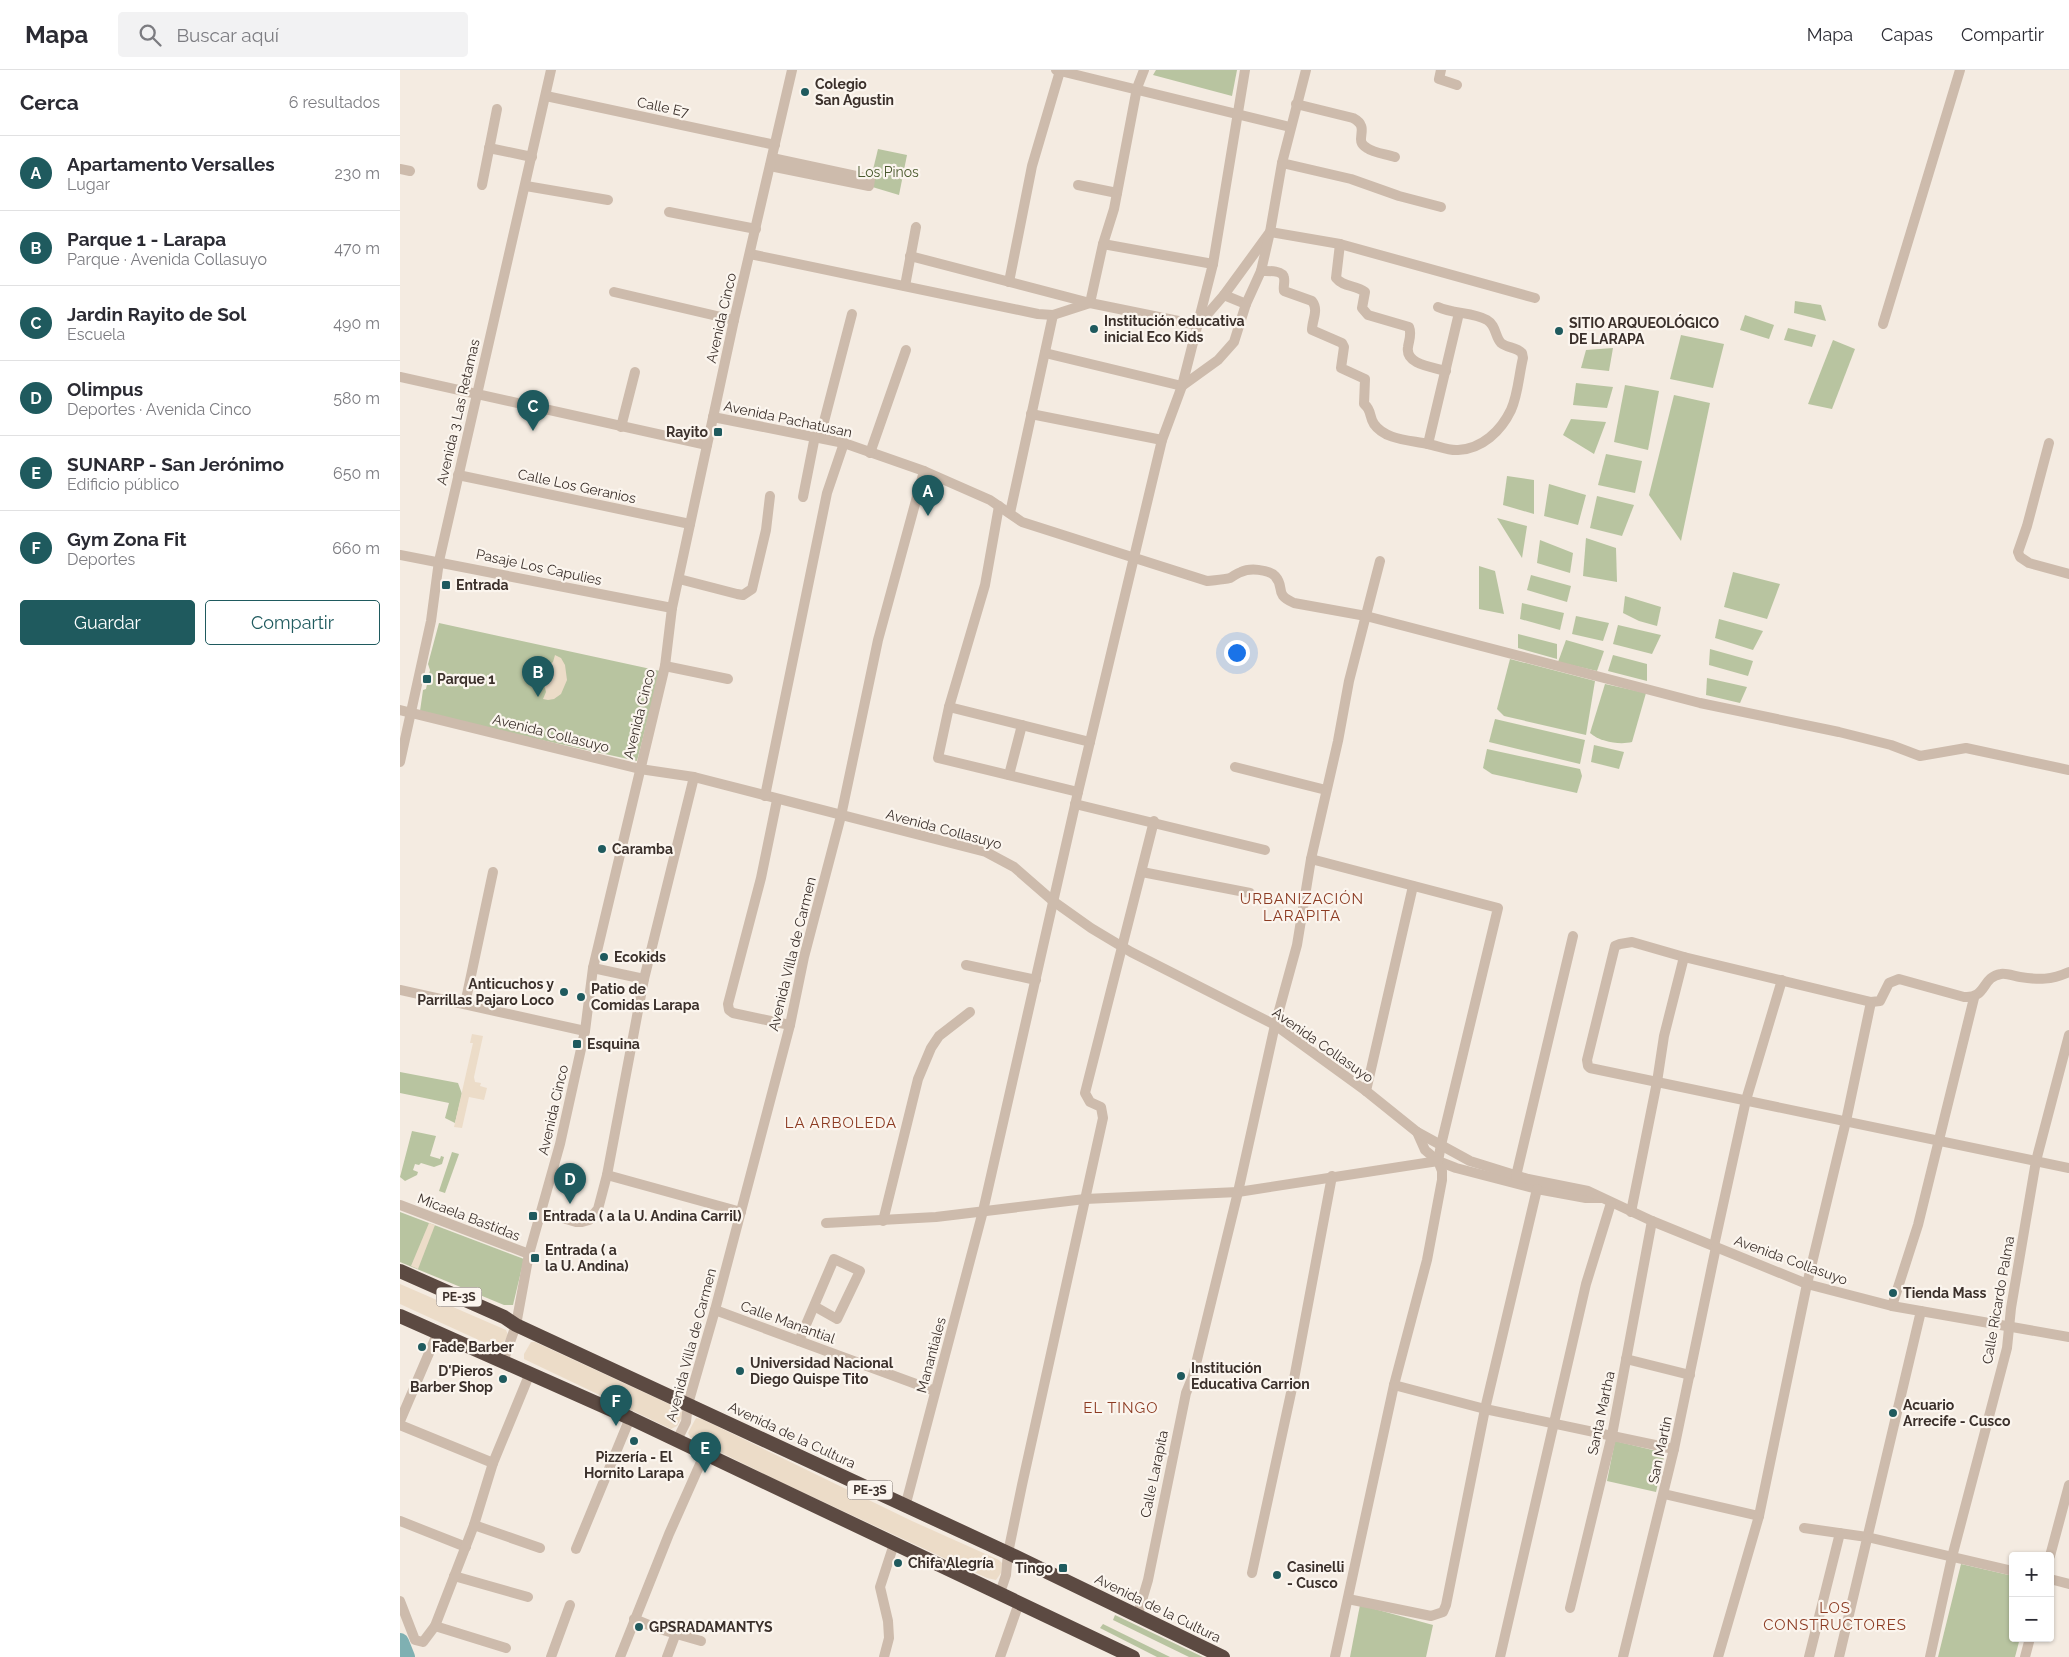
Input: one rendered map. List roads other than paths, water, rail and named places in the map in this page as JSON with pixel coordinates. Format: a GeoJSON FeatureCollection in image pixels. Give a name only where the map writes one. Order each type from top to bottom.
{"type":"FeatureCollection","features":[{"type":"Feature","properties":{"kind":"highway","name":"Avenida de la Cultura"},"geometry":{"type":"LineString","coordinates":[[400,1271],[504,1317],[516,1325],[905,1507],[1008,1553],[1223,1657]]}},
{"type":"Feature","properties":{"kind":"highway","name":"PE-3S"},"geometry":{"type":"LineString","coordinates":[[400,1316],[678,1440],[1133,1657]]}},
{"type":"Feature","properties":{"kind":"street","name":"Avenida 3 Las Retamas"},"geometry":{"type":"LineString","coordinates":[[400,762],[431,621],[439,561],[551,70]]}},
{"type":"Feature","properties":{"kind":"street","name":"Avenida Cinco"},"geometry":{"type":"LineString","coordinates":[[503,1362],[516,1325],[529,1254],[560,1144],[585,1031],[593,968],[625,841],[665,666],[672,608],[734,320],[792,70]]}},
{"type":"Feature","properties":{"kind":"street"},"geometry":{"type":"LineString","coordinates":[[1009,282],[1032,166],[1058,70],[1290,127]]}},
{"type":"Feature","properties":{"kind":"street"},"geometry":{"type":"LineString","coordinates":[[1090,302],[1102,244],[1117,192],[1137,88],[1144,70]]}},
{"type":"Feature","properties":{"kind":"street","name":"Manantiales"},"geometry":{"type":"LineString","coordinates":[[905,1507],[984,1211],[1075,804],[1162,440],[1182,386],[1213,264],[1245,70]]}},
{"type":"Feature","properties":{"kind":"street"},"geometry":{"type":"LineString","coordinates":[[1045,353],[1182,386],[1218,360],[1234,342],[1246,304],[1261,271],[1282,162],[1306,70]]}},
{"type":"Feature","properties":{"kind":"street"},"geometry":{"type":"LineString","coordinates":[[1441,70],[1439,79],[1457,85]]}},
{"type":"Feature","properties":{"kind":"street"},"geometry":{"type":"LineString","coordinates":[[1883,324],[1960,70]]}},
{"type":"Feature","properties":{"kind":"street","name":"Calle E7"},"geometry":{"type":"LineString","coordinates":[[546,96],[775,145]]}},
{"type":"Feature","properties":{"kind":"street"},"geometry":{"type":"LineString","coordinates":[[1296,104],[1352,118],[1360,122],[1362,126],[1362,145],[1367,149],[1395,157]]}},
{"type":"Feature","properties":{"kind":"street"},"geometry":{"type":"LineString","coordinates":[[482,185],[497,109]]}},
{"type":"Feature","properties":{"kind":"street"},"geometry":{"type":"LineString","coordinates":[[489,148],[532,157]]}},
{"type":"Feature","properties":{"kind":"street"},"geometry":{"type":"LineString","coordinates":[[771,162],[870,180],[869,186],[771,162]]}},
{"type":"Feature","properties":{"kind":"street"},"geometry":{"type":"LineString","coordinates":[[1282,162],[1351,179],[1399,196],[1441,207]]}},
{"type":"Feature","properties":{"kind":"street"},"geometry":{"type":"LineString","coordinates":[[1078,185],[1117,192]]}},
{"type":"Feature","properties":{"kind":"street"},"geometry":{"type":"LineString","coordinates":[[526,186],[608,200]]}},
{"type":"Feature","properties":{"kind":"street"},"geometry":{"type":"LineString","coordinates":[[669,212],[756,229]]}},
{"type":"Feature","properties":{"kind":"street"},"geometry":{"type":"LineString","coordinates":[[905,286],[916,227]]}},
{"type":"Feature","properties":{"kind":"street"},"geometry":{"type":"LineString","coordinates":[[910,256],[1090,302],[1198,325],[1224,296],[1270,232]]}},
{"type":"Feature","properties":{"kind":"street"},"geometry":{"type":"LineString","coordinates":[[1270,232],[1340,244],[1536,298]]}},
{"type":"Feature","properties":{"kind":"street"},"geometry":{"type":"LineString","coordinates":[[1102,244],[1213,264]]}},
{"type":"Feature","properties":{"kind":"street"},"geometry":{"type":"LineString","coordinates":[[1340,244],[1336,278],[1339,282],[1360,288],[1365,292],[1362,308],[1368,315],[1409,327],[1411,331],[1407,350],[1410,359],[1416,363],[1446,371]]}},
{"type":"Feature","properties":{"kind":"street"},"geometry":{"type":"LineString","coordinates":[[750,254],[1038,314],[1053,315],[1090,302]]}},
{"type":"Feature","properties":{"kind":"street"},"geometry":{"type":"LineString","coordinates":[[1261,271],[1278,272],[1285,279],[1284,291],[1312,301],[1316,309],[1312,330],[1314,333],[1339,340],[1342,343],[1344,348],[1341,368],[1365,379],[1364,404],[1371,412],[1372,422],[1383,434],[1458,450],[1471,448],[1488,440],[1504,422],[1511,409],[1522,353],[1500,342],[1497,333],[1488,320],[1438,307]]}},
{"type":"Feature","properties":{"kind":"street"},"geometry":{"type":"LineString","coordinates":[[614,292],[734,320]]}},
{"type":"Feature","properties":{"kind":"street"},"geometry":{"type":"LineString","coordinates":[[1224,296],[1246,304]]}},
{"type":"Feature","properties":{"kind":"street"},"geometry":{"type":"LineString","coordinates":[[1428,444],[1459,313]]}},
{"type":"Feature","properties":{"kind":"street"},"geometry":{"type":"LineString","coordinates":[[803,497],[852,314]]}},
{"type":"Feature","properties":{"kind":"street"},"geometry":{"type":"LineString","coordinates":[[1010,513],[1053,315]]}},
{"type":"Feature","properties":{"kind":"street"},"geometry":{"type":"LineString","coordinates":[[870,452],[906,350]]}},
{"type":"Feature","properties":{"kind":"street"},"geometry":{"type":"LineString","coordinates":[[621,427],[635,372]]}},
{"type":"Feature","properties":{"kind":"street"},"geometry":{"type":"LineString","coordinates":[[400,377],[707,445]]}},
{"type":"Feature","properties":{"kind":"street"},"geometry":{"type":"LineString","coordinates":[[1031,414],[1162,440]]}},
{"type":"Feature","properties":{"kind":"street","name":"Avenida Pachatusan"},"geometry":{"type":"LineString","coordinates":[[713,417],[844,443],[924,471],[999,506],[1022,522],[1207,581],[1230,578],[1242,571],[1251,569],[1268,572],[1275,576],[1279,584],[1280,593],[1285,599],[1294,603],[1366,616]]}},
{"type":"Feature","properties":{"kind":"street"},"geometry":{"type":"LineString","coordinates":[[765,796],[827,493],[844,443]]}},
{"type":"Feature","properties":{"kind":"street"},"geometry":{"type":"LineString","coordinates":[[2049,443],[2028,526],[2018,552],[2020,557],[2029,563],[2069,574]]}},
{"type":"Feature","properties":{"kind":"street","name":"Avenida Villa de Carmen"},"geometry":{"type":"LineString","coordinates":[[678,1440],[686,1422],[688,1404],[715,1310],[790,1025],[804,957],[841,816],[878,640],[924,471]]}},
{"type":"Feature","properties":{"kind":"street","name":"Calle Los Geranios"},"geometry":{"type":"LineString","coordinates":[[458,475],[690,524]]}},
{"type":"Feature","properties":{"kind":"street"},"geometry":{"type":"LineString","coordinates":[[679,579],[737,594],[748,592],[752,589],[766,530],[770,496]]}},
{"type":"Feature","properties":{"kind":"street"},"geometry":{"type":"LineString","coordinates":[[999,506],[986,585],[949,707],[938,758],[1078,792]]}},
{"type":"Feature","properties":{"kind":"street","name":"Pasaje Los Capulies"},"geometry":{"type":"LineString","coordinates":[[400,554],[672,608]]}},
{"type":"Feature","properties":{"kind":"street","name":"Calle Larapita"},"geometry":{"type":"LineString","coordinates":[[1137,1617],[1148,1580],[1184,1399],[1193,1376],[1238,1192],[1275,1025],[1297,945],[1311,860],[1338,741],[1349,681],[1380,561]]}},
{"type":"Feature","properties":{"kind":"street"},"geometry":{"type":"LineString","coordinates":[[1366,616],[1700,703],[1839,732],[1891,745],[1920,756],[1966,748],[2069,770]]}},
{"type":"Feature","properties":{"kind":"street"},"geometry":{"type":"LineString","coordinates":[[665,666],[728,679]]}},
{"type":"Feature","properties":{"kind":"street"},"geometry":{"type":"LineString","coordinates":[[949,707],[1090,742]]}},
{"type":"Feature","properties":{"kind":"street","name":"Avenida Collasuyo"},"geometry":{"type":"LineString","coordinates":[[400,710],[640,769],[694,777],[777,800],[986,852],[1014,866],[1053,901],[1091,928],[1121,946],[1275,1025],[1366,1091],[1417,1132],[1454,1153],[1470,1161],[1516,1176],[1537,1190],[1586,1198],[1600,1198]]}},
{"type":"Feature","properties":{"kind":"street"},"geometry":{"type":"LineString","coordinates":[[1009,775],[1022,725]]}},
{"type":"Feature","properties":{"kind":"street"},"geometry":{"type":"LineString","coordinates":[[1235,767],[1326,790]]}},
{"type":"Feature","properties":{"kind":"street"},"geometry":{"type":"LineString","coordinates":[[542,1212],[576,1222],[589,1220],[598,1209],[607,1175],[644,979],[694,777]]}},
{"type":"Feature","properties":{"kind":"street"},"geometry":{"type":"LineString","coordinates":[[777,800],[761,878],[728,1010],[733,1013],[790,1025]]}},
{"type":"Feature","properties":{"kind":"street"},"geometry":{"type":"LineString","coordinates":[[1075,804],[1154,821],[1265,850]]}},
{"type":"Feature","properties":{"kind":"street"},"geometry":{"type":"LineString","coordinates":[[1000,1593],[1006,1575],[1008,1553],[1103,1118],[1101,1108],[1090,1102],[1085,1092],[1154,821]]}},
{"type":"Feature","properties":{"kind":"street"},"geometry":{"type":"LineString","coordinates":[[1311,860],[1498,908],[1441,1145],[1438,1161],[1442,1171],[1442,1180],[1427,1260],[1394,1385],[1335,1657]]}},
{"type":"Feature","properties":{"kind":"street"},"geometry":{"type":"LineString","coordinates":[[465,1004],[493,872]]}},
{"type":"Feature","properties":{"kind":"street"},"geometry":{"type":"LineString","coordinates":[[1142,872],[1250,893]]}},
{"type":"Feature","properties":{"kind":"street"},"geometry":{"type":"LineString","coordinates":[[1366,1091],[1413,886]]}},
{"type":"Feature","properties":{"kind":"street"},"geometry":{"type":"LineString","coordinates":[[1516,1176],[1573,936]]}},
{"type":"Feature","properties":{"kind":"street"},"geometry":{"type":"LineString","coordinates":[[1974,998],[1958,996],[1898,979],[1889,982],[1880,1000],[1871,1002],[1684,957],[1632,942],[1620,944],[1615,946],[1587,1060],[1588,1066],[1590,1068],[2069,1168]]}},
{"type":"Feature","properties":{"kind":"street"},"geometry":{"type":"LineString","coordinates":[[1632,1212],[1664,1036],[1684,957]]}},
{"type":"Feature","properties":{"kind":"street"},"geometry":{"type":"LineString","coordinates":[[966,965],[1036,980]]}},
{"type":"Feature","properties":{"kind":"street"},"geometry":{"type":"LineString","coordinates":[[593,968],[644,979]]}},
{"type":"Feature","properties":{"kind":"street"},"geometry":{"type":"LineString","coordinates":[[1892,1306],[1918,1225],[1974,998],[1989,979],[2002,974],[2045,980],[2069,972]]}},
{"type":"Feature","properties":{"kind":"street","name":"San Martin"},"geometry":{"type":"LineString","coordinates":[[1623,1657],[1674,1449],[1746,1100],[1782,980]]}},
{"type":"Feature","properties":{"kind":"street"},"geometry":{"type":"LineString","coordinates":[[400,990],[585,1031]]}},
{"type":"Feature","properties":{"kind":"street"},"geometry":{"type":"LineString","coordinates":[[1718,1657],[1758,1516],[1807,1284],[1846,1121],[1871,1002]]}},
{"type":"Feature","properties":{"kind":"street"},"geometry":{"type":"LineString","coordinates":[[883,1221],[918,1079],[931,1048],[939,1036],[970,1012]]}},
{"type":"Feature","properties":{"kind":"street","name":"Calle Ricardo Palma"},"geometry":{"type":"LineString","coordinates":[[1930,1657],[1952,1557],[2007,1348],[2010,1308],[2036,1161],[2069,1035]]}},
{"type":"Feature","properties":{"kind":"street","name":"Avenida Collasuyo"},"geometry":{"type":"LineString","coordinates":[[1417,1132],[1425,1150],[1438,1161],[1456,1168],[1527,1183],[1588,1191],[1652,1221],[1807,1284],[1892,1306],[2069,1337]]}},
{"type":"Feature","properties":{"kind":"street"},"geometry":{"type":"LineString","coordinates":[[826,1223],[936,1218],[1085,1199],[1238,1192],[1438,1161]]}},
{"type":"Feature","properties":{"kind":"street"},"geometry":{"type":"LineString","coordinates":[[607,1175],[741,1212]]}},
{"type":"Feature","properties":{"kind":"street"},"geometry":{"type":"LineString","coordinates":[[1252,1573],[1294,1379],[1332,1176]]}},
{"type":"Feature","properties":{"kind":"street"},"geometry":{"type":"LineString","coordinates":[[1348,1599],[1431,1616],[1443,1612],[1446,1606],[1485,1409],[1537,1190]]}},
{"type":"Feature","properties":{"kind":"street"},"geometry":{"type":"LineString","coordinates":[[1500,1657],[1586,1284],[1611,1203]]}},
{"type":"Feature","properties":{"kind":"street","name":"Micaela Bastidas"},"geometry":{"type":"LineString","coordinates":[[400,1205],[529,1254]]}},
{"type":"Feature","properties":{"kind":"street","name":"Santa Martha"},"geometry":{"type":"LineString","coordinates":[[1570,1608],[1612,1435],[1652,1221]]}},
{"type":"Feature","properties":{"kind":"street"},"geometry":{"type":"LineString","coordinates":[[799,1341],[834,1259],[860,1271],[837,1319],[814,1306]]}},
{"type":"Feature","properties":{"kind":"street","name":"Calle Manantial"},"geometry":{"type":"LineString","coordinates":[[715,1310],[935,1391]]}},
{"type":"Feature","properties":{"kind":"street"},"geometry":{"type":"LineString","coordinates":[[1839,1657],[1921,1311]]}},
{"type":"Feature","properties":{"kind":"street"},"geometry":{"type":"LineString","coordinates":[[400,1421],[438,1332]]}},
{"type":"Feature","properties":{"kind":"street"},"geometry":{"type":"LineString","coordinates":[[1626,1360],[1690,1375]]}},
{"type":"Feature","properties":{"kind":"street"},"geometry":{"type":"LineString","coordinates":[[400,1601],[415,1640],[423,1642],[436,1626],[474,1526],[493,1463],[530,1373]]}},
{"type":"Feature","properties":{"kind":"street"},"geometry":{"type":"LineString","coordinates":[[1394,1385],[1485,1409],[1674,1449]]}},
{"type":"Feature","properties":{"kind":"street"},"geometry":{"type":"LineString","coordinates":[[576,1549],[630,1418]]}},
{"type":"Feature","properties":{"kind":"street"},"geometry":{"type":"LineString","coordinates":[[400,1425],[493,1463]]}},
{"type":"Feature","properties":{"kind":"street"},"geometry":{"type":"LineString","coordinates":[[620,1657],[634,1619],[705,1453]]}},
{"type":"Feature","properties":{"kind":"street"},"geometry":{"type":"LineString","coordinates":[[2051,1552],[2069,1485]]}},
{"type":"Feature","properties":{"kind":"street"},"geometry":{"type":"LineString","coordinates":[[1664,1494],[1758,1516]]}},
{"type":"Feature","properties":{"kind":"street"},"geometry":{"type":"LineString","coordinates":[[400,1521],[466,1547]]}},
{"type":"Feature","properties":{"kind":"street"},"geometry":{"type":"LineString","coordinates":[[474,1526],[540,1548]]}},
{"type":"Feature","properties":{"kind":"street"},"geometry":{"type":"LineString","coordinates":[[1804,1528],[1867,1537],[2009,1570]]}},
{"type":"Feature","properties":{"kind":"street"},"geometry":{"type":"LineString","coordinates":[[1809,1657],[1840,1533]]}},
{"type":"Feature","properties":{"kind":"street"},"geometry":{"type":"LineString","coordinates":[[884,1657],[889,1638],[888,1620],[880,1587],[894,1544]]}},
{"type":"Feature","properties":{"kind":"street"},"geometry":{"type":"LineString","coordinates":[[454,1576],[528,1597]]}},
{"type":"Feature","properties":{"kind":"street"},"geometry":{"type":"LineString","coordinates":[[2054,1580],[2069,1584]]}},
{"type":"Feature","properties":{"kind":"street"},"geometry":{"type":"LineString","coordinates":[[1000,1657],[1019,1604]]}},
{"type":"Feature","properties":{"kind":"street"},"geometry":{"type":"LineString","coordinates":[[551,1657],[570,1605]]}},
{"type":"Feature","properties":{"kind":"street"},"geometry":{"type":"LineString","coordinates":[[634,1619],[701,1642]]}},
{"type":"Feature","properties":{"kind":"street"},"geometry":{"type":"LineString","coordinates":[[436,1626],[506,1648]]}},
{"type":"Feature","properties":{"kind":"street"},"geometry":{"type":"LineString","coordinates":[[667,1657],[676,1633]]}},
{"type":"Feature","properties":{"kind":"street"},"geometry":{"type":"LineString","coordinates":[[2025,1657],[2029,1642]]}},
{"type":"Feature","properties":{"kind":"waterway"},"geometry":{"type":"LineString","coordinates":[[400,1642],[406,1657]]}},
{"type":"Feature","properties":{"kind":"place","name":"Colegio San Agustin"},"geometry":{"type":"Point","coordinates":[805,92]}},
{"type":"Feature","properties":{"kind":"place","name":"Institución educativa inicial Eco Kids"},"geometry":{"type":"Point","coordinates":[1094,329]}},
{"type":"Feature","properties":{"kind":"place","name":"SITIO ARQUEOLÓGICO DE LARAPA"},"geometry":{"type":"Point","coordinates":[1559,331]}},
{"type":"Feature","properties":{"kind":"place","name":"Jardin Rayito de Sol"},"geometry":{"type":"Point","coordinates":[533,431]}},
{"type":"Feature","properties":{"kind":"place","name":"Rayito"},"geometry":{"type":"Point","coordinates":[718,432]}},
{"type":"Feature","properties":{"kind":"place","name":"Apartamento Versalles"},"geometry":{"type":"Point","coordinates":[928,516]}},
{"type":"Feature","properties":{"kind":"place","name":"Entrada"},"geometry":{"type":"Point","coordinates":[446,585]}},
{"type":"Feature","properties":{"kind":"place","name":"Parque 1"},"geometry":{"type":"Point","coordinates":[427,679]}},
{"type":"Feature","properties":{"kind":"place","name":"Parque 1 - Larapa"},"geometry":{"type":"Point","coordinates":[538,697]}},
{"type":"Feature","properties":{"kind":"place","name":"Caramba"},"geometry":{"type":"Point","coordinates":[602,849]}},
{"type":"Feature","properties":{"kind":"place","name":"Ecokids"},"geometry":{"type":"Point","coordinates":[604,957]}},
{"type":"Feature","properties":{"kind":"place","name":"Anticuchos y Parrillas Pajaro Loco"},"geometry":{"type":"Point","coordinates":[564,992]}},
{"type":"Feature","properties":{"kind":"place","name":"Patio de Comidas Larapa"},"geometry":{"type":"Point","coordinates":[581,997]}},
{"type":"Feature","properties":{"kind":"place","name":"Esquina"},"geometry":{"type":"Point","coordinates":[577,1044]}},
{"type":"Feature","properties":{"kind":"place","name":"Olimpus"},"geometry":{"type":"Point","coordinates":[570,1204]}},
{"type":"Feature","properties":{"kind":"place","name":"Entrada ( a la U. Andina Carril)"},"geometry":{"type":"Point","coordinates":[533,1216]}},
{"type":"Feature","properties":{"kind":"place","name":"Entrada ( a la U. Andina)"},"geometry":{"type":"Point","coordinates":[535,1258]}},
{"type":"Feature","properties":{"kind":"place","name":"Tienda Mass"},"geometry":{"type":"Point","coordinates":[1893,1293]}},
{"type":"Feature","properties":{"kind":"place","name":"Fade Barber"},"geometry":{"type":"Point","coordinates":[422,1347]}},
{"type":"Feature","properties":{"kind":"place","name":"Universidad Nacional Diego Quispe Tito"},"geometry":{"type":"Point","coordinates":[740,1371]}},
{"type":"Feature","properties":{"kind":"place","name":"Institución Educativa Carrion"},"geometry":{"type":"Point","coordinates":[1181,1376]}},
{"type":"Feature","properties":{"kind":"place","name":"D'Pieros Barber Shop"},"geometry":{"type":"Point","coordinates":[503,1379]}},
{"type":"Feature","properties":{"kind":"place","name":"Acuario Arrecife - Cusco"},"geometry":{"type":"Point","coordinates":[1893,1413]}},
{"type":"Feature","properties":{"kind":"place","name":"Gym Zona Fit"},"geometry":{"type":"Point","coordinates":[616,1426]}},
{"type":"Feature","properties":{"kind":"place","name":"Pizzería - El Hornito Larapa"},"geometry":{"type":"Point","coordinates":[634,1441]}},
{"type":"Feature","properties":{"kind":"place","name":"SUNARP - San Jerónimo"},"geometry":{"type":"Point","coordinates":[705,1473]}},
{"type":"Feature","properties":{"kind":"place","name":"Chifa Alegría"},"geometry":{"type":"Point","coordinates":[898,1563]}},
{"type":"Feature","properties":{"kind":"place","name":"Tingo"},"geometry":{"type":"Point","coordinates":[1063,1568]}},
{"type":"Feature","properties":{"kind":"place","name":"Casinelli - Cusco"},"geometry":{"type":"Point","coordinates":[1277,1575]}},
{"type":"Feature","properties":{"kind":"place","name":"GPSRADAMANTYS"},"geometry":{"type":"Point","coordinates":[639,1627]}},
{"type":"Feature","properties":{"kind":"district","name":"URBANIZACIÓN LARAPITA"},"geometry":{"type":"Point","coordinates":[1302,908]}},
{"type":"Feature","properties":{"kind":"district","name":"LA ARBOLEDA"},"geometry":{"type":"Point","coordinates":[841,1123]}},
{"type":"Feature","properties":{"kind":"district","name":"EL TINGO"},"geometry":{"type":"Point","coordinates":[1121,1408]}},
{"type":"Feature","properties":{"kind":"district","name":"LOS CONSTRUCTORES"},"geometry":{"type":"Point","coordinates":[1835,1616]}},
{"type":"Feature","properties":{"kind":"park label","name":"Los Pinos"},"geometry":{"type":"Point","coordinates":[888,172]}}]}
